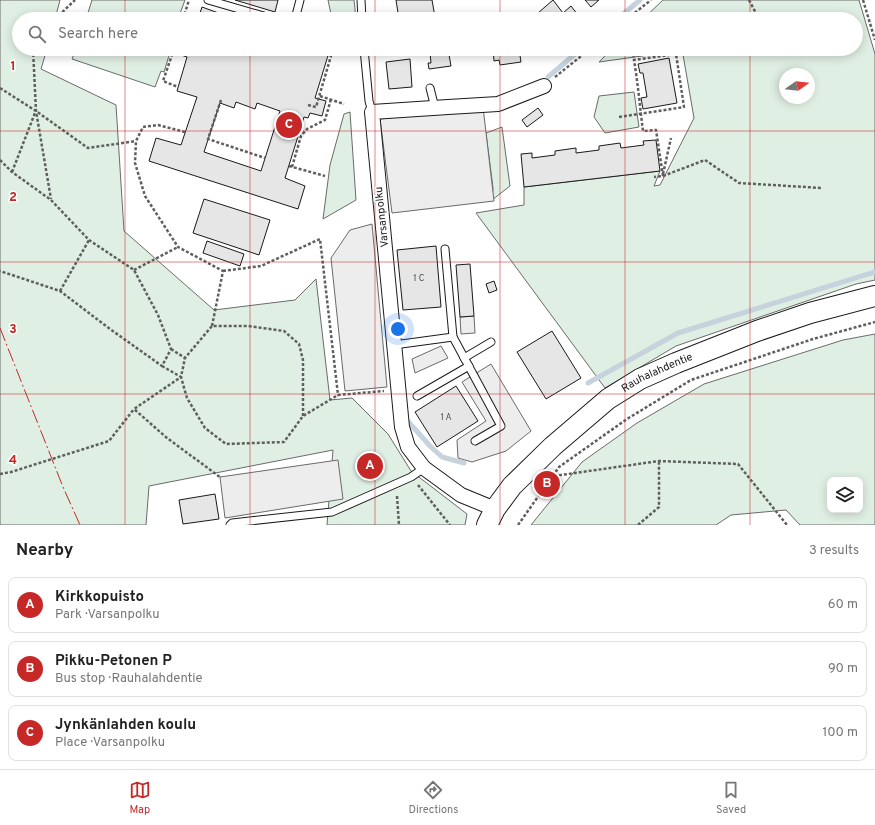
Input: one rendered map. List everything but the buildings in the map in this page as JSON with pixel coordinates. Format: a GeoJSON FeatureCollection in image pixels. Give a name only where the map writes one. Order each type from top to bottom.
{"type":"FeatureCollection","features":[{"type":"Feature","properties":{"kind":"main road","name":"Rauhalahdentie"},"geometry":{"type":"LineString","coordinates":[[491,517],[512,486],[564,436],[608,399],[640,379],[757,331],[810,313],[875,296]]}},
{"type":"Feature","properties":{"kind":"street"},"geometry":{"type":"LineString","coordinates":[[372,112],[498,104],[544,86]]}},
{"type":"Feature","properties":{"kind":"street","name":"Varsanpolku"},"geometry":{"type":"LineString","coordinates":[[372,112],[402,427],[408,447],[424,468],[491,517]]}},
{"type":"Feature","properties":{"kind":"lane"},"geometry":{"type":"LineString","coordinates":[[208,0],[250,12]]}},
{"type":"Feature","properties":{"kind":"lane"},"geometry":{"type":"LineString","coordinates":[[297,12],[300,0]]}},
{"type":"Feature","properties":{"kind":"lane"},"geometry":{"type":"LineString","coordinates":[[361,0],[362,12]]}},
{"type":"Feature","properties":{"kind":"lane"},"geometry":{"type":"LineString","coordinates":[[365,56],[369,101],[372,112]]}},
{"type":"Feature","properties":{"kind":"lane"},"geometry":{"type":"LineString","coordinates":[[430,88],[436,108]]}},
{"type":"Feature","properties":{"kind":"lane"},"geometry":{"type":"LineString","coordinates":[[445,248],[453,337],[501,426],[475,441]]}},
{"type":"Feature","properties":{"kind":"lane"},"geometry":{"type":"LineString","coordinates":[[394,345],[453,337]]}},
{"type":"Feature","properties":{"kind":"lane"},"geometry":{"type":"LineString","coordinates":[[464,358],[491,342]]}},
{"type":"Feature","properties":{"kind":"lane"},"geometry":{"type":"LineString","coordinates":[[417,396],[469,366]]}},
{"type":"Feature","properties":{"kind":"lane"},"geometry":{"type":"LineString","coordinates":[[230,525],[232,523],[332,512],[411,477],[424,468]]}},
{"type":"Feature","properties":{"kind":"path"},"geometry":{"type":"LineString","coordinates":[[62,12],[75,0]]}},
{"type":"Feature","properties":{"kind":"path"},"geometry":{"type":"LineString","coordinates":[[185,12],[189,0]]}},
{"type":"Feature","properties":{"kind":"path"},"geometry":{"type":"LineString","coordinates":[[636,12],[651,0]]}},
{"type":"Feature","properties":{"kind":"path"},"geometry":{"type":"LineString","coordinates":[[749,0],[755,12]]}},
{"type":"Feature","properties":{"kind":"path"},"geometry":{"type":"LineString","coordinates":[[863,0],[875,40]]}},
{"type":"Feature","properties":{"kind":"path"},"geometry":{"type":"LineString","coordinates":[[33,56],[36,111],[51,200]]}},
{"type":"Feature","properties":{"kind":"path"},"geometry":{"type":"LineString","coordinates":[[172,56],[163,82],[178,87]]}},
{"type":"Feature","properties":{"kind":"path"},"geometry":{"type":"LineString","coordinates":[[308,105],[316,108],[331,56]]}},
{"type":"Feature","properties":{"kind":"path"},"geometry":{"type":"LineString","coordinates":[[544,86],[581,56]]}},
{"type":"Feature","properties":{"kind":"path"},"geometry":{"type":"LineString","coordinates":[[634,56],[643,131],[656,130],[663,176]]}},
{"type":"Feature","properties":{"kind":"path"},"geometry":{"type":"LineString","coordinates":[[634,60],[662,56]]}},
{"type":"Feature","properties":{"kind":"path"},"geometry":{"type":"LineString","coordinates":[[619,117],[684,107],[676,56]]}},
{"type":"Feature","properties":{"kind":"path"},"geometry":{"type":"LineString","coordinates":[[0,88],[36,111],[88,148],[136,141]]}},
{"type":"Feature","properties":{"kind":"path"},"geometry":{"type":"LineString","coordinates":[[320,96],[344,104]]}},
{"type":"Feature","properties":{"kind":"path"},"geometry":{"type":"LineString","coordinates":[[325,176],[290,166],[301,136],[307,129],[325,120],[331,99]]}},
{"type":"Feature","properties":{"kind":"path"},"geometry":{"type":"LineString","coordinates":[[221,100],[208,139],[265,158]]}},
{"type":"Feature","properties":{"kind":"path"},"geometry":{"type":"LineString","coordinates":[[12,172],[36,111]]}},
{"type":"Feature","properties":{"kind":"path"},"geometry":{"type":"LineString","coordinates":[[186,132],[158,126],[143,127],[136,141],[135,163],[145,196],[178,247],[223,271],[261,266],[320,239],[338,395]]}},
{"type":"Feature","properties":{"kind":"path"},"geometry":{"type":"LineString","coordinates":[[663,176],[671,138]]}},
{"type":"Feature","properties":{"kind":"path"},"geometry":{"type":"LineString","coordinates":[[0,160],[12,172],[51,200],[90,240],[134,270],[158,315],[171,349],[186,358]]}},
{"type":"Feature","properties":{"kind":"path"},"geometry":{"type":"LineString","coordinates":[[654,177],[663,176],[705,160],[739,183],[822,188]]}},
{"type":"Feature","properties":{"kind":"path"},"geometry":{"type":"LineString","coordinates":[[60,291],[90,240]]}},
{"type":"Feature","properties":{"kind":"path"},"geometry":{"type":"LineString","coordinates":[[134,270],[178,247]]}},
{"type":"Feature","properties":{"kind":"path"},"geometry":{"type":"LineString","coordinates":[[0,271],[60,291],[162,366],[181,377]]}},
{"type":"Feature","properties":{"kind":"path"},"geometry":{"type":"LineString","coordinates":[[223,271],[212,326],[186,358],[181,377],[188,398],[204,428],[226,444],[284,442],[303,416],[338,395],[384,391]]}},
{"type":"Feature","properties":{"kind":"path"},"geometry":{"type":"LineString","coordinates":[[518,525],[559,467],[627,419],[691,380],[813,339],[875,322]]}},
{"type":"Feature","properties":{"kind":"path"},"geometry":{"type":"LineString","coordinates":[[212,326],[248,326],[284,331],[299,344],[303,360],[303,416]]}},
{"type":"Feature","properties":{"kind":"path"},"geometry":{"type":"LineString","coordinates":[[162,366],[171,349]]}},
{"type":"Feature","properties":{"kind":"path"},"geometry":{"type":"LineString","coordinates":[[0,474],[11,472],[109,441],[134,409],[181,377]]}},
{"type":"Feature","properties":{"kind":"path"},"geometry":{"type":"LineString","coordinates":[[134,409],[167,438],[220,478]]}},
{"type":"Feature","properties":{"kind":"path"},"geometry":{"type":"LineString","coordinates":[[554,476],[659,461],[738,464],[787,525]]}},
{"type":"Feature","properties":{"kind":"path"},"geometry":{"type":"LineString","coordinates":[[638,525],[659,507],[659,461]]}},
{"type":"Feature","properties":{"kind":"path"},"geometry":{"type":"LineString","coordinates":[[411,477],[450,525]]}},
{"type":"Feature","properties":{"kind":"path"},"geometry":{"type":"LineString","coordinates":[[396,483],[399,525]]}},
{"type":"Feature","properties":{"kind":"green space"},"geometry":{"type":"Polygon","coordinates":[[[0,0],[60,0],[57,12],[12,12],[12,56],[45,56],[41,69],[116,105],[124,231],[214,310],[295,300],[316,279],[330,400],[352,398],[388,434],[411,471],[467,514],[465,525],[327,525],[333,450],[149,486],[146,525],[0,525],[0,0]]]}},
{"type":"Feature","properties":{"kind":"green space"},"geometry":{"type":"Polygon","coordinates":[[[92,0],[185,0],[181,12],[88,12],[92,0]]]}},
{"type":"Feature","properties":{"kind":"green space"},"geometry":{"type":"Polygon","coordinates":[[[328,0],[354,0],[355,12],[331,12],[328,0]]]}},
{"type":"Feature","properties":{"kind":"green space"},"geometry":{"type":"Polygon","coordinates":[[[663,0],[859,0],[863,12],[650,12],[663,0]]]}},
{"type":"Feature","properties":{"kind":"green space"},"geometry":{"type":"Polygon","coordinates":[[[863,14],[875,54],[875,280],[856,284],[676,346],[605,388],[476,213],[524,205],[524,187],[660,171],[654,186],[660,185],[694,118],[683,56],[863,56],[863,14]]]}},
{"type":"Feature","properties":{"kind":"green space"},"geometry":{"type":"Polygon","coordinates":[[[73,56],[169,56],[164,72],[161,71],[155,87],[72,59],[73,56]]]}},
{"type":"Feature","properties":{"kind":"green space"},"geometry":{"type":"Polygon","coordinates":[[[605,56],[642,56],[599,62],[605,56]]]}},
{"type":"Feature","properties":{"kind":"green space"},"geometry":{"type":"Polygon","coordinates":[[[634,92],[639,127],[605,133],[594,117],[599,96],[634,92]]]}},
{"type":"Feature","properties":{"kind":"green space"},"geometry":{"type":"Polygon","coordinates":[[[350,112],[356,200],[323,219],[330,165],[344,114],[350,112]]]}},
{"type":"Feature","properties":{"kind":"green space"},"geometry":{"type":"Polygon","coordinates":[[[502,127],[510,186],[492,200],[493,188],[486,133],[502,127]]]}},
{"type":"Feature","properties":{"kind":"green space"},"geometry":{"type":"Polygon","coordinates":[[[875,334],[875,525],[800,525],[786,510],[731,515],[716,525],[531,525],[582,462],[637,423],[704,384],[843,340],[875,334]]]}},
{"type":"Feature","properties":{"kind":"shaded area"},"geometry":{"type":"Polygon","coordinates":[[[483,107],[494,201],[392,213],[380,119],[483,107]]]}},
{"type":"Feature","properties":{"kind":"shaded area"},"geometry":{"type":"Polygon","coordinates":[[[372,224],[387,387],[345,391],[331,258],[350,230],[372,224]]]}},
{"type":"Feature","properties":{"kind":"shaded area"},"geometry":{"type":"Polygon","coordinates":[[[474,316],[475,333],[461,334],[460,317],[474,316]]]}},
{"type":"Feature","properties":{"kind":"shaded area"},"geometry":{"type":"Polygon","coordinates":[[[441,346],[448,358],[415,373],[412,359],[441,346]]]}},
{"type":"Feature","properties":{"kind":"shaded area"},"geometry":{"type":"Polygon","coordinates":[[[491,364],[531,431],[506,451],[472,462],[458,458],[457,440],[486,421],[462,382],[491,364]]]}},
{"type":"Feature","properties":{"kind":"shaded area"},"geometry":{"type":"Polygon","coordinates":[[[338,460],[343,499],[225,518],[220,477],[338,460]]]}},
{"type":"Feature","properties":{"kind":"waterway"},"geometry":{"type":"LineString","coordinates":[[625,12],[640,0]]}},
{"type":"Feature","properties":{"kind":"waterway"},"geometry":{"type":"LineString","coordinates":[[548,77],[573,56]]}},
{"type":"Feature","properties":{"kind":"waterway"},"geometry":{"type":"LineString","coordinates":[[588,383],[678,333],[875,272]]}},
{"type":"Feature","properties":{"kind":"waterway"},"geometry":{"type":"LineString","coordinates":[[405,416],[405,418],[430,446],[442,457],[464,463]]}},
{"type":"Feature","properties":{"kind":"power"},"geometry":{"type":"LineString","coordinates":[[0,328],[63,487],[80,525]]}},
{"type":"Feature","properties":{"kind":"place","name":"Jynkänlahden koulu"},"geometry":{"type":"Point","coordinates":[289,125]}},
{"type":"Feature","properties":{"kind":"place","name":"Kirkkopuisto"},"geometry":{"type":"Point","coordinates":[370,466]}},
{"type":"Feature","properties":{"kind":"place","name":"Pikku-Petonen P"},"geometry":{"type":"Point","coordinates":[547,484]}}]}
